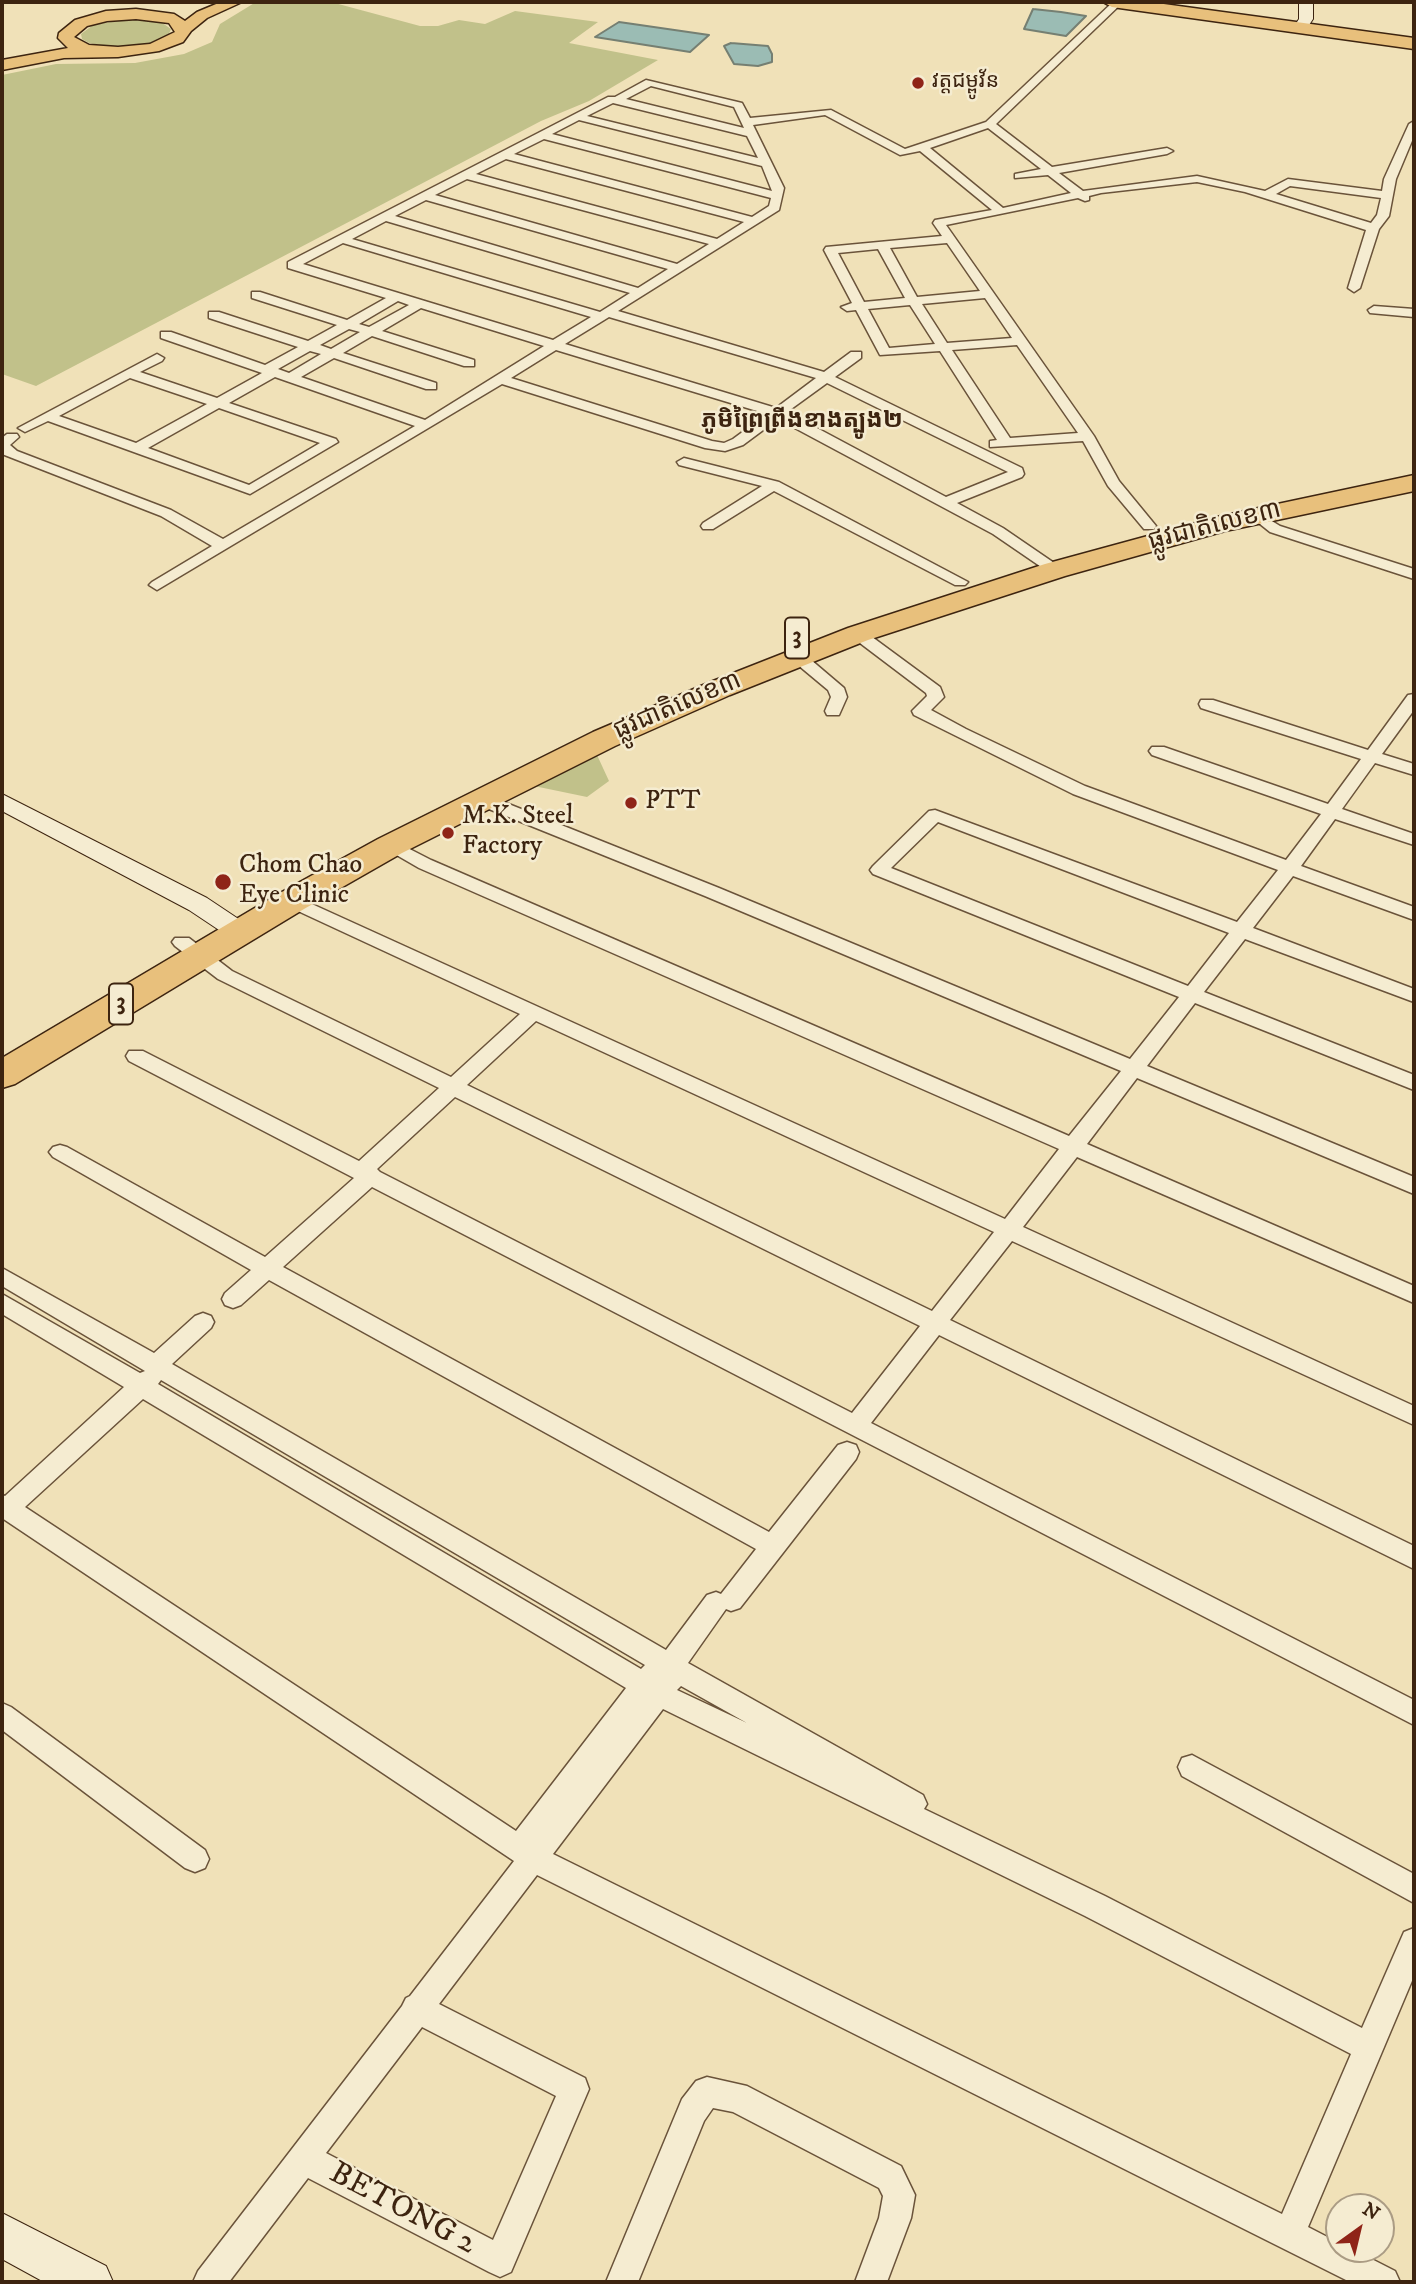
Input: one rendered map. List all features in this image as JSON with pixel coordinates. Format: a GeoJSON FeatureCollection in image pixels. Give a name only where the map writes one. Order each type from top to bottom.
{"type":"FeatureCollection","features":[{"type":"Feature","properties":{"kind":"highway"},"geometry":{"type":"LineString","coordinates":[[1112,2],[1414,38]]}},
{"type":"Feature","properties":{"kind":"highway"},"geometry":{"type":"LineString","coordinates":[[1150,2],[1414,44]]}},
{"type":"Feature","properties":{"kind":"highway","name":"ផ្លូវជាតិលេខ៣"},"geometry":{"type":"LineString","coordinates":[[230,925],[292,901],[480,799],[631,726],[798,657],[1149,526],[1243,503],[1414,468]]}},
{"type":"Feature","properties":{"kind":"highway","name":"ផ្លូវជាតិលេខ៣"},"geometry":{"type":"LineString","coordinates":[[2,1075],[191,949],[436,799],[610,716],[781,644],[960,582],[1414,483]]}},
{"type":"Feature","properties":{"kind":"highway","name":"ផ្លូវជាតិលេខ៣"},"geometry":{"type":"LineString","coordinates":[[2,1049],[191,949]]}},
{"type":"Feature","properties":{"kind":"main road"},"geometry":{"type":"LineString","coordinates":[[2,59],[43,50],[66,38],[67,33],[81,23],[106,16],[182,10],[203,2]]}},
{"type":"Feature","properties":{"kind":"main road"},"geometry":{"type":"LineString","coordinates":[[2,65],[64,53],[153,48],[177,38],[182,26],[198,11],[220,2]]}},
{"type":"Feature","properties":{"kind":"main road"},"geometry":{"type":"LineString","coordinates":[[144,14],[182,26],[234,2]]}},
{"type":"Feature","properties":{"kind":"main road"},"geometry":{"type":"LineString","coordinates":[[144,14],[177,6]]}},
{"type":"Feature","properties":{"kind":"main road"},"geometry":{"type":"LineString","coordinates":[[66,38],[77,47],[101,52]]}},
{"type":"Feature","properties":{"kind":"street"},"geometry":{"type":"LineString","coordinates":[[1046,563],[998,531],[778,413],[292,265],[612,99],[750,128],[827,112],[904,153],[990,124],[1118,2]]}},
{"type":"Feature","properties":{"kind":"street"},"geometry":{"type":"LineString","coordinates":[[1301,25],[1306,19],[1306,2]]}},
{"type":"Feature","properties":{"kind":"street"},"geometry":{"type":"LineString","coordinates":[[157,585],[426,425],[775,208],[778,188],[736,104],[650,82],[617,100]]}},
{"type":"Feature","properties":{"kind":"street"},"geometry":{"type":"LineString","coordinates":[[578,117],[767,164]]}},
{"type":"Feature","properties":{"kind":"street"},"geometry":{"type":"LineString","coordinates":[[990,124],[1095,206]]}},
{"type":"Feature","properties":{"kind":"street"},"geometry":{"type":"LineString","coordinates":[[1354,288],[1373,228],[1383,216],[1390,179],[1414,124]]}},
{"type":"Feature","properties":{"kind":"street"},"geometry":{"type":"LineString","coordinates":[[542,135],[777,196]]}},
{"type":"Feature","properties":{"kind":"street"},"geometry":{"type":"LineString","coordinates":[[922,147],[1001,212]]}},
{"type":"Feature","properties":{"kind":"street"},"geometry":{"type":"LineString","coordinates":[[1019,176],[1167,151]]}},
{"type":"Feature","properties":{"kind":"street"},"geometry":{"type":"LineString","coordinates":[[505,155],[754,221]]}},
{"type":"Feature","properties":{"kind":"street"},"geometry":{"type":"LineString","coordinates":[[1398,159],[1414,162]]}},
{"type":"Feature","properties":{"kind":"street"},"geometry":{"type":"LineString","coordinates":[[466,174],[719,243]]}},
{"type":"Feature","properties":{"kind":"street"},"geometry":{"type":"LineString","coordinates":[[1149,526],[1113,483],[1087,436],[939,222],[1001,212],[1079,194],[1197,179],[1268,195],[1323,215],[1373,228]]}},
{"type":"Feature","properties":{"kind":"street"},"geometry":{"type":"LineString","coordinates":[[1268,195],[1288,182],[1387,195]]}},
{"type":"Feature","properties":{"kind":"street"},"geometry":{"type":"LineString","coordinates":[[424,196],[678,268]]}},
{"type":"Feature","properties":{"kind":"street"},"geometry":{"type":"LineString","coordinates":[[385,217],[640,292]]}},
{"type":"Feature","properties":{"kind":"street"},"geometry":{"type":"LineString","coordinates":[[341,239],[825,377],[1017,471],[1017,474],[945,503]]}},
{"type":"Feature","properties":{"kind":"street"},"geometry":{"type":"LineString","coordinates":[[949,239],[830,250],[853,306],[885,352],[1020,341]]}},
{"type":"Feature","properties":{"kind":"street"},"geometry":{"type":"LineString","coordinates":[[882,245],[913,300],[945,347],[999,444],[1087,436]]}},
{"type":"Feature","properties":{"kind":"street"},"geometry":{"type":"LineString","coordinates":[[853,306],[988,294]]}},
{"type":"Feature","properties":{"kind":"street"},"geometry":{"type":"LineString","coordinates":[[256,295],[469,363]]}},
{"type":"Feature","properties":{"kind":"street"},"geometry":{"type":"LineString","coordinates":[[136,449],[218,404],[309,346],[397,297]]}},
{"type":"Feature","properties":{"kind":"street"},"geometry":{"type":"LineString","coordinates":[[290,378],[419,304]]}},
{"type":"Feature","properties":{"kind":"street"},"geometry":{"type":"LineString","coordinates":[[1374,310],[1414,313]]}},
{"type":"Feature","properties":{"kind":"street"},"geometry":{"type":"LineString","coordinates":[[214,315],[431,386]]}},
{"type":"Feature","properties":{"kind":"street"},"geometry":{"type":"LineString","coordinates":[[166,335],[426,425]]}},
{"type":"Feature","properties":{"kind":"street"},"geometry":{"type":"LineString","coordinates":[[500,379],[709,445],[724,447],[738,442],[856,355]]}},
{"type":"Feature","properties":{"kind":"street"},"geometry":{"type":"LineString","coordinates":[[157,358],[18,432],[3,444],[5,450],[166,513],[223,545]]}},
{"type":"Feature","properties":{"kind":"street"},"geometry":{"type":"LineString","coordinates":[[47,416],[250,490],[308,450],[331,442],[129,373]]}},
{"type":"Feature","properties":{"kind":"street"},"geometry":{"type":"LineString","coordinates":[[113,382],[276,439]]}},
{"type":"Feature","properties":{"kind":"street"},"geometry":{"type":"LineString","coordinates":[[684,461],[774,485],[960,582]]}},
{"type":"Feature","properties":{"kind":"street"},"geometry":{"type":"LineString","coordinates":[[708,526],[774,485]]}},
{"type":"Feature","properties":{"kind":"street"},"geometry":{"type":"LineString","coordinates":[[1257,516],[1275,529],[1414,574]]}},
{"type":"Feature","properties":{"kind":"street"},"geometry":{"type":"LineString","coordinates":[[858,634],[934,691],[936,697],[920,711],[1079,790],[1414,914]]}},
{"type":"Feature","properties":{"kind":"street"},"geometry":{"type":"LineString","coordinates":[[798,657],[836,688],[839,697],[832,711]]}},
{"type":"Feature","properties":{"kind":"street"},"geometry":{"type":"LineString","coordinates":[[857,1424],[1132,1067],[1289,869],[1414,699]]}},
{"type":"Feature","properties":{"kind":"street"},"geometry":{"type":"LineString","coordinates":[[1207,704],[1414,770]]}},
{"type":"Feature","properties":{"kind":"street"},"geometry":{"type":"LineString","coordinates":[[1158,751],[1414,840]]}},
{"type":"Feature","properties":{"kind":"street"},"geometry":{"type":"LineString","coordinates":[[480,799],[1414,1186]]}},
{"type":"Feature","properties":{"kind":"street"},"geometry":{"type":"LineString","coordinates":[[2,802],[187,898],[230,925]]}},
{"type":"Feature","properties":{"kind":"street"},"geometry":{"type":"LineString","coordinates":[[1414,996],[935,815],[879,870],[1414,1083]]}},
{"type":"Feature","properties":{"kind":"street"},"geometry":{"type":"LineString","coordinates":[[390,846],[425,864],[1414,1296]]}},
{"type":"Feature","properties":{"kind":"street"},"geometry":{"type":"LineString","coordinates":[[292,901],[1414,1416]]}},
{"type":"Feature","properties":{"kind":"street"},"geometry":{"type":"LineString","coordinates":[[191,949],[225,975],[1414,1558]]}},
{"type":"Feature","properties":{"kind":"street"},"geometry":{"type":"LineString","coordinates":[[233,1299],[367,1173],[452,1087],[533,1013]]}},
{"type":"Feature","properties":{"kind":"street"},"geometry":{"type":"LineString","coordinates":[[136,1056],[857,1424],[1414,1713]]}},
{"type":"Feature","properties":{"kind":"street"},"geometry":{"type":"LineString","coordinates":[[60,1152],[267,1269],[772,1546]]}},
{"type":"Feature","properties":{"kind":"street"},"geometry":{"type":"LineString","coordinates":[[2,1276],[147,1372],[652,1689],[1095,1906],[1370,2048]]}},
{"type":"Feature","properties":{"kind":"street"},"geometry":{"type":"LineString","coordinates":[[2,1303],[147,1372],[1095,1906]]}},
{"type":"Feature","properties":{"kind":"street"},"geometry":{"type":"LineString","coordinates":[[203,1322],[3,1504],[527,1854],[1384,2282]]}},
{"type":"Feature","properties":{"kind":"street"},"geometry":{"type":"LineString","coordinates":[[209,2282],[652,1689],[847,1452]]}},
{"type":"Feature","properties":{"kind":"street"},"geometry":{"type":"LineString","coordinates":[[2,1715],[195,1859]]}},
{"type":"Feature","properties":{"kind":"street"},"geometry":{"type":"LineString","coordinates":[[1192,1767],[1414,1889]]}},
{"type":"Feature","properties":{"kind":"street"},"geometry":{"type":"LineString","coordinates":[[1289,2235],[1414,1942]]}},
{"type":"Feature","properties":{"kind":"street","name":"BETONG 2"},"geometry":{"type":"LineString","coordinates":[[303,2158],[500,2261],[574,2089],[416,2008]]}},
{"type":"Feature","properties":{"kind":"street"},"geometry":{"type":"LineString","coordinates":[[622,2282],[693,2109],[707,2092],[736,2097],[890,2177],[900,2195],[895,2218],[871,2282]]}},
{"type":"Feature","properties":{"kind":"street"},"geometry":{"type":"LineString","coordinates":[[2,2235],[90,2282]]}},
{"type":"Feature","properties":{"kind":"green space"},"geometry":{"type":"Polygon","coordinates":[[[256,2],[331,2],[420,26],[438,26],[459,20],[485,24],[515,11],[598,22],[569,43],[658,60],[589,101],[541,121],[36,386],[2,374],[2,75],[56,64],[135,63],[184,54],[212,42],[220,24],[256,2]]]}},
{"type":"Feature","properties":{"kind":"green space"},"geometry":{"type":"Polygon","coordinates":[[[135,18],[161,22],[171,29],[169,34],[153,43],[112,47],[82,39],[81,34],[93,25],[135,18]]]}},
{"type":"Feature","properties":{"kind":"green space"},"geometry":{"type":"Polygon","coordinates":[[[597,755],[609,781],[587,797],[534,786],[597,755]]]}},
{"type":"Feature","properties":{"kind":"water"},"geometry":{"type":"Polygon","coordinates":[[[1033,9],[1086,16],[1066,36],[1024,29],[1033,9]]]}},
{"type":"Feature","properties":{"kind":"water"},"geometry":{"type":"Polygon","coordinates":[[[619,22],[709,35],[690,52],[595,37],[619,22]]]}},
{"type":"Feature","properties":{"kind":"water"},"geometry":{"type":"Polygon","coordinates":[[[731,43],[768,46],[772,62],[758,66],[734,64],[724,46],[731,43]]]}},
{"type":"Feature","properties":{"kind":"place","name":"វត្តជម្ពូវ័ន"},"geometry":{"type":"Point","coordinates":[918,83]}},
{"type":"Feature","properties":{"kind":"place","name":"PTT"},"geometry":{"type":"Point","coordinates":[631,803]}},
{"type":"Feature","properties":{"kind":"place","name":"M.K. Steel Factory"},"geometry":{"type":"Point","coordinates":[448,833]}},
{"type":"Feature","properties":{"kind":"place","name":"Chom Chao Eye Clinic"},"geometry":{"type":"Point","coordinates":[223,882]}},
{"type":"Feature","properties":{"kind":"district","name":"ភូមិព្រៃព្រីងខាងត្បូង២"},"geometry":{"type":"Point","coordinates":[802,422]}}]}
